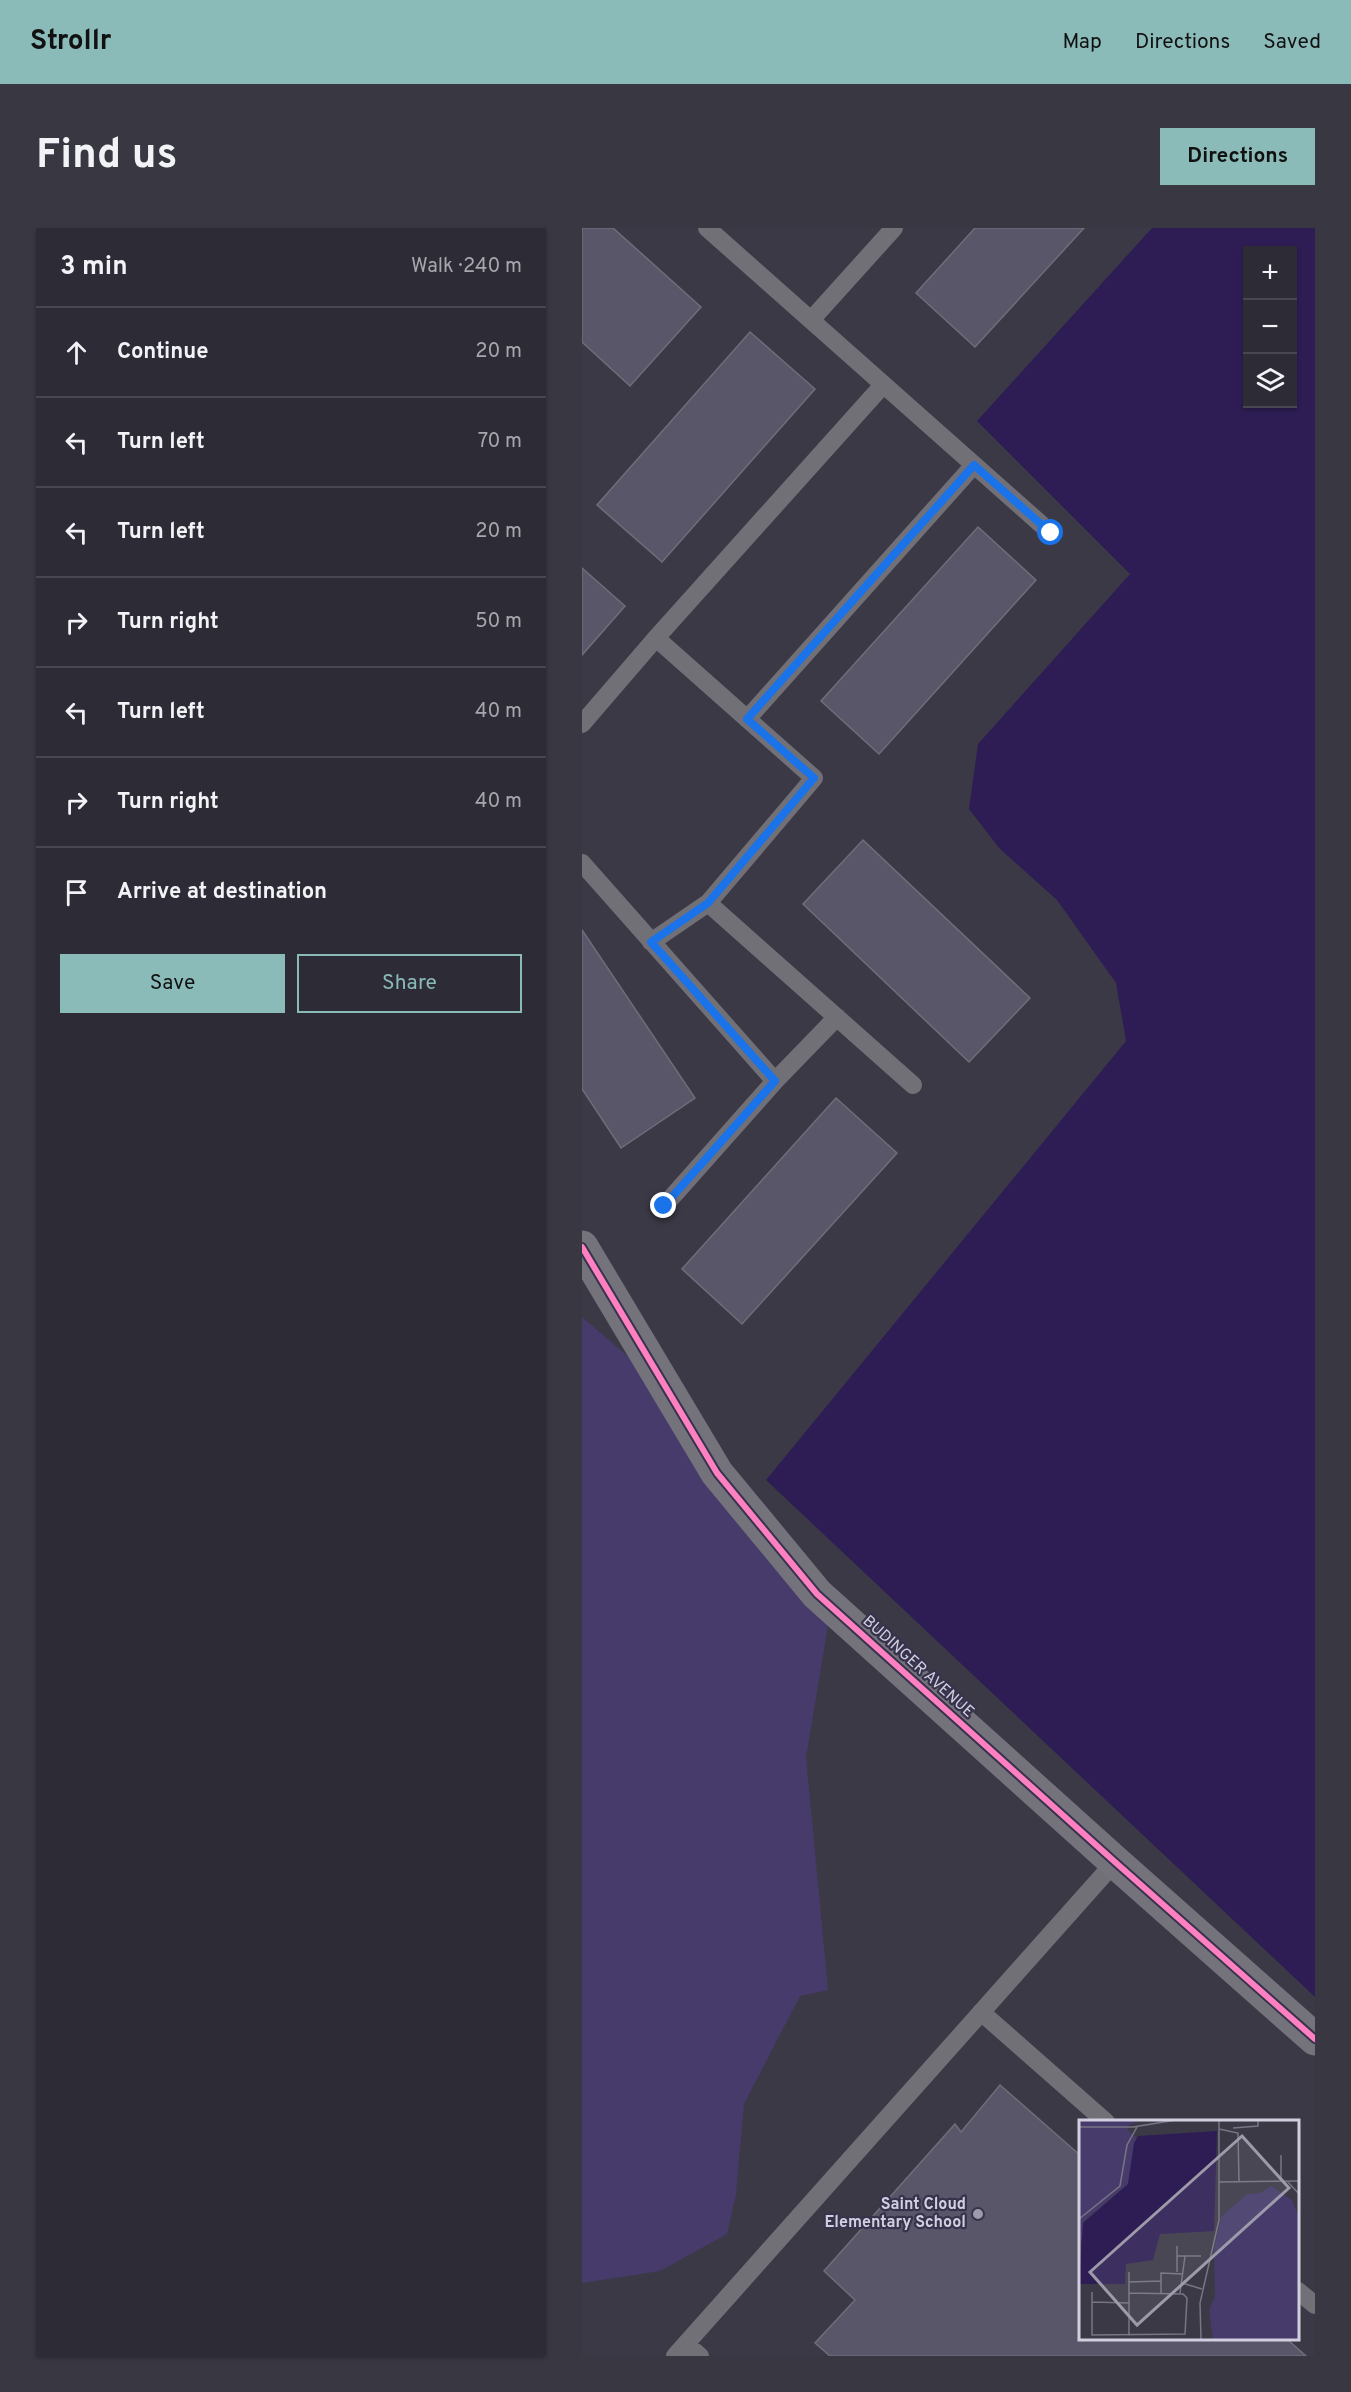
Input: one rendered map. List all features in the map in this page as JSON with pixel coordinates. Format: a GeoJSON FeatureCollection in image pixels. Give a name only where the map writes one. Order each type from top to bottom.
{"type":"FeatureCollection","features":[{"type":"Feature","properties":{"kind":"street","name":"BUDINGER AVENUE"},"geometry":{"type":"LineString","coordinates":[[582,1247],[717,1473],[817,1594],[1315,2039]]}},
{"type":"Feature","properties":{"kind":"lane"},"geometry":{"type":"LineString","coordinates":[[707,228],[1051,533]]}},
{"type":"Feature","properties":{"kind":"lane"},"geometry":{"type":"LineString","coordinates":[[811,320],[894,228]]}},
{"type":"Feature","properties":{"kind":"lane"},"geometry":{"type":"LineString","coordinates":[[582,724],[883,385]]}},
{"type":"Feature","properties":{"kind":"lane"},"geometry":{"type":"LineString","coordinates":[[747,719],[974,465]]}},
{"type":"Feature","properties":{"kind":"lane"},"geometry":{"type":"LineString","coordinates":[[651,942],[708,903],[814,778],[656,638]]}},
{"type":"Feature","properties":{"kind":"lane"},"geometry":{"type":"LineString","coordinates":[[583,867],[775,1081]]}},
{"type":"Feature","properties":{"kind":"lane"},"geometry":{"type":"LineString","coordinates":[[708,903],[913,1085]]}},
{"type":"Feature","properties":{"kind":"lane"},"geometry":{"type":"LineString","coordinates":[[664,1206],[775,1081],[837,1017]]}},
{"type":"Feature","properties":{"kind":"lane"},"geometry":{"type":"LineString","coordinates":[[687,2352],[981,2012],[1115,1862]]}},
{"type":"Feature","properties":{"kind":"lane"},"geometry":{"type":"LineString","coordinates":[[981,2012],[1104,2120]]}},
{"type":"Feature","properties":{"kind":"lane"},"geometry":{"type":"LineString","coordinates":[[1300,2292],[1315,2305]]}},
{"type":"Feature","properties":{"kind":"shaded area"},"geometry":{"type":"Polygon","coordinates":[[[1152,228],[1315,228],[1315,1997],[766,1480],[1126,1041],[1116,983],[1057,900],[1000,849],[969,809],[978,744],[1130,574],[977,421],[1152,228]]]}},
{"type":"Feature","properties":{"kind":"shaded area"},"geometry":{"type":"Polygon","coordinates":[[[582,1317],[631,1359],[828,1625],[806,1757],[828,1990],[800,1996],[744,2104],[736,2194],[727,2234],[660,2271],[582,2283],[582,1317]]]}},
{"type":"Feature","properties":{"kind":"building"},"geometry":{"type":"Polygon","coordinates":[[[582,228],[613,228],[701,307],[630,386],[582,342],[582,228]]]}},
{"type":"Feature","properties":{"kind":"building"},"geometry":{"type":"Polygon","coordinates":[[[975,228],[1084,228],[975,347],[916,293],[975,228]]]}},
{"type":"Feature","properties":{"kind":"building"},"geometry":{"type":"Polygon","coordinates":[[[750,332],[815,389],[662,562],[597,505],[750,332]]]}},
{"type":"Feature","properties":{"kind":"building"},"geometry":{"type":"Polygon","coordinates":[[[978,527],[1036,580],[879,754],[821,701],[978,527]]]}},
{"type":"Feature","properties":{"kind":"building"},"geometry":{"type":"Polygon","coordinates":[[[582,568],[625,606],[582,655],[582,568]]]}},
{"type":"Feature","properties":{"kind":"building"},"geometry":{"type":"Polygon","coordinates":[[[863,840],[1030,998],[969,1062],[803,904],[863,840]]]}},
{"type":"Feature","properties":{"kind":"building"},"geometry":{"type":"Polygon","coordinates":[[[582,930],[695,1098],[621,1148],[582,1089],[582,930]]]}},
{"type":"Feature","properties":{"kind":"building"},"geometry":{"type":"Polygon","coordinates":[[[836,1098],[897,1153],[742,1324],[682,1269],[836,1098]]]}},
{"type":"Feature","properties":{"kind":"building","name":"Saint Cloud Elementary School"},"geometry":{"type":"Polygon","coordinates":[[[1000,2085],[1079,2154],[1079,2341],[1289,2341],[1306,2356],[830,2356],[815,2343],[855,2300],[824,2271],[955,2124],[961,2132],[1000,2085]]]}},
{"type":"Feature","properties":{"kind":"cycle path"},"geometry":{"type":"LineString","coordinates":[[582,1247],[717,1473],[817,1594],[1315,2039]]}},
{"type":"Feature","properties":{"kind":"place","name":"Saint Cloud Elementary School"},"geometry":{"type":"Point","coordinates":[978,2214]}},
{"type":"Feature","properties":{"kind":"route"},"geometry":{"type":"LineString","coordinates":[[664,1206],[775,1081],[651,942],[708,903],[814,778],[747,719],[974,465],[1051,533]]}}]}
